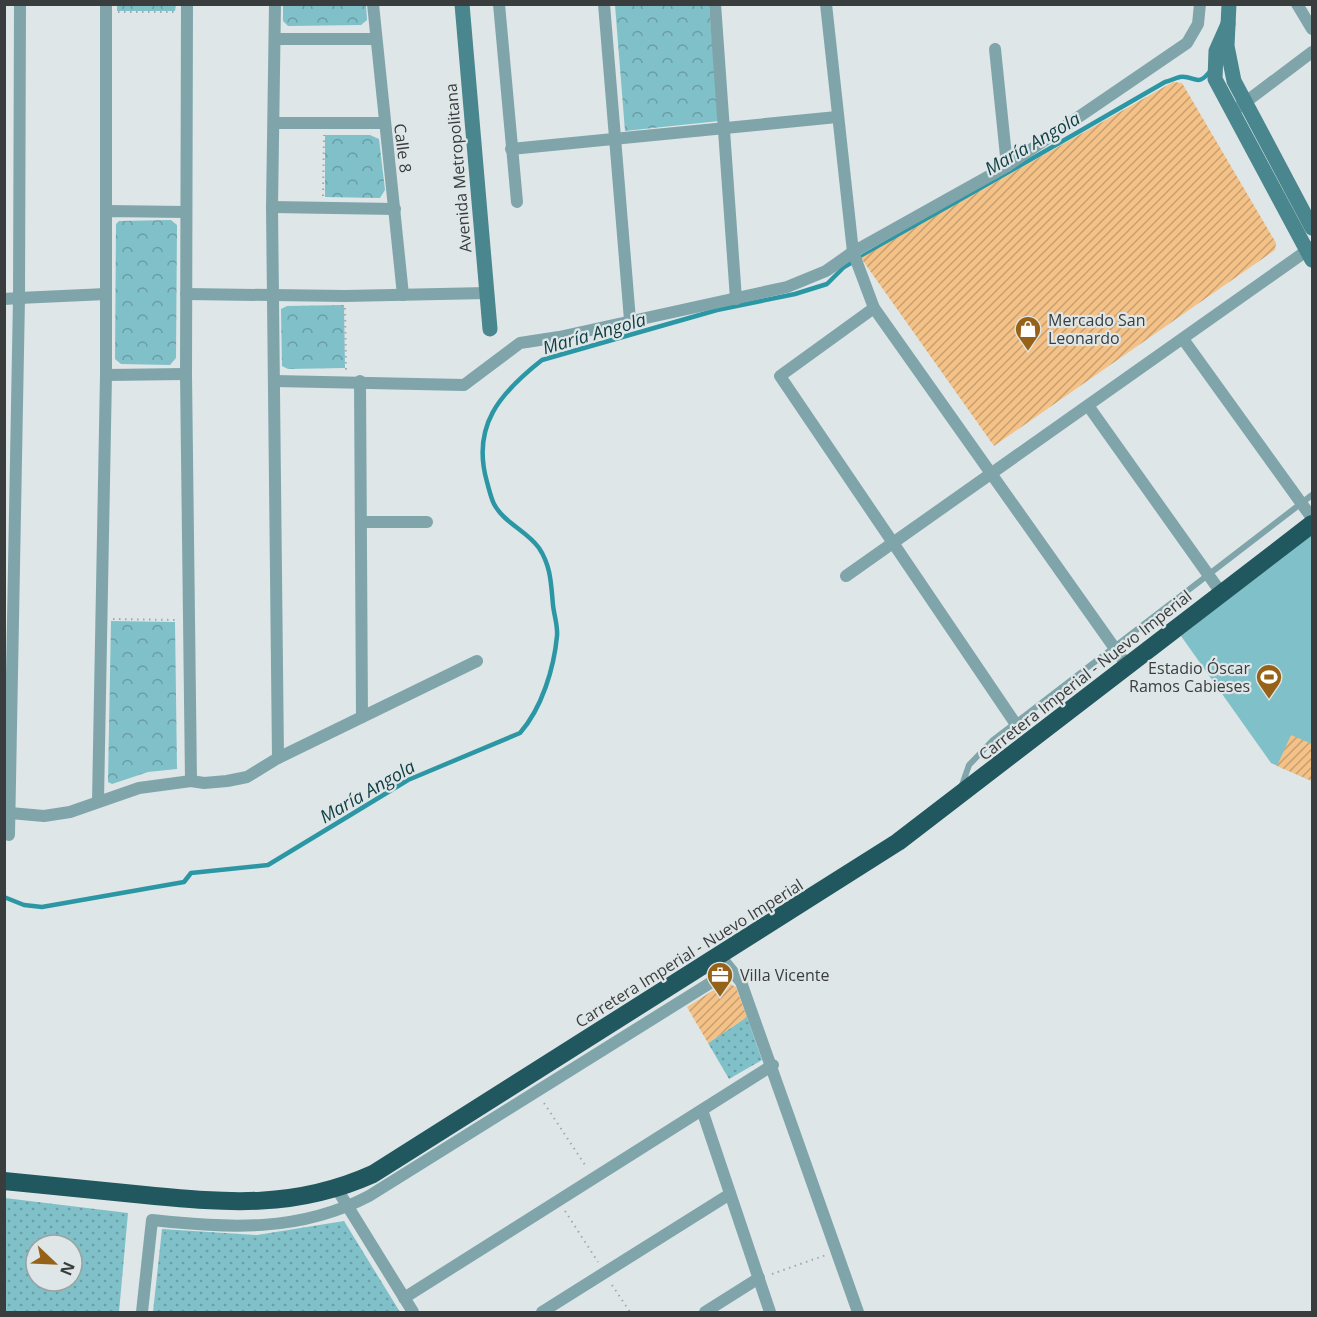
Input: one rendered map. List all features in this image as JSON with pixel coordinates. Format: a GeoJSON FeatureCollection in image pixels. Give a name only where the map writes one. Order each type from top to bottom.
{"type":"FeatureCollection","features":[{"type":"Feature","properties":{"kind":"highway","name":"Carretera Imperial - Nuevo Imperial"},"geometry":{"type":"LineString","coordinates":[[4,1181],[228,1203],[284,1200],[337,1189],[373,1174],[725,963],[959,797],[1312,524]]}},
{"type":"Feature","properties":{"kind":"street"},"geometry":{"type":"LineString","coordinates":[[9,835],[19,298],[20,4]]}},
{"type":"Feature","properties":{"kind":"street"},"geometry":{"type":"LineString","coordinates":[[275,4],[272,207],[278,758]]}},
{"type":"Feature","properties":{"kind":"street","name":"Calle 8"},"geometry":{"type":"LineString","coordinates":[[373,4],[383,123],[395,209],[403,295]]}},
{"type":"Feature","properties":{"kind":"street","name":"Avenida Metropolitana"},"geometry":{"type":"LineString","coordinates":[[462,4],[490,329]]}},
{"type":"Feature","properties":{"kind":"street"},"geometry":{"type":"LineString","coordinates":[[498,4],[517,202]]}},
{"type":"Feature","properties":{"kind":"street"},"geometry":{"type":"LineString","coordinates":[[604,4],[630,320]]}},
{"type":"Feature","properties":{"kind":"street"},"geometry":{"type":"LineString","coordinates":[[715,4],[722,129],[736,299]]}},
{"type":"Feature","properties":{"kind":"street"},"geometry":{"type":"LineString","coordinates":[[826,4],[854,258],[874,308],[990,475],[1128,666]]}},
{"type":"Feature","properties":{"kind":"street"},"geometry":{"type":"LineString","coordinates":[[275,381],[464,385],[520,343],[559,337],[787,287],[854,258],[1007,166],[1187,42],[1198,24],[1200,4]]}},
{"type":"Feature","properties":{"kind":"street"},"geometry":{"type":"LineString","coordinates":[[1229,4],[1230,64],[1234,81],[1311,221],[1294,227]]}},
{"type":"Feature","properties":{"kind":"street"},"geometry":{"type":"LineString","coordinates":[[1297,4],[1312,29]]}},
{"type":"Feature","properties":{"kind":"street"},"geometry":{"type":"LineString","coordinates":[[98,801],[106,375],[106,8]]}},
{"type":"Feature","properties":{"kind":"street"},"geometry":{"type":"LineString","coordinates":[[187,8],[186,374],[191,781]]}},
{"type":"Feature","properties":{"kind":"street"},"geometry":{"type":"LineString","coordinates":[[846,576],[1183,339],[1311,253],[1294,227],[1230,111],[1215,79],[1214,66],[1218,44],[1228,24]]}},
{"type":"Feature","properties":{"kind":"street"},"geometry":{"type":"LineString","coordinates":[[275,39],[376,39]]}},
{"type":"Feature","properties":{"kind":"street"},"geometry":{"type":"LineString","coordinates":[[995,49],[1007,166]]}},
{"type":"Feature","properties":{"kind":"street"},"geometry":{"type":"LineString","coordinates":[[1230,111],[1246,104],[1312,52]]}},
{"type":"Feature","properties":{"kind":"street"},"geometry":{"type":"LineString","coordinates":[[511,149],[616,141],[837,117]]}},
{"type":"Feature","properties":{"kind":"street"},"geometry":{"type":"LineString","coordinates":[[274,123],[383,123]]}},
{"type":"Feature","properties":{"kind":"street"},"geometry":{"type":"LineString","coordinates":[[272,207],[395,209]]}},
{"type":"Feature","properties":{"kind":"street"},"geometry":{"type":"LineString","coordinates":[[106,211],[186,212]]}},
{"type":"Feature","properties":{"kind":"street"},"geometry":{"type":"LineString","coordinates":[[186,294],[345,296],[487,293]]}},
{"type":"Feature","properties":{"kind":"street"},"geometry":{"type":"LineString","coordinates":[[4,299],[106,294]]}},
{"type":"Feature","properties":{"kind":"street"},"geometry":{"type":"LineString","coordinates":[[874,308],[780,376],[895,542],[1015,723]]}},
{"type":"Feature","properties":{"kind":"street"},"geometry":{"type":"LineString","coordinates":[[1183,339],[1312,518]]}},
{"type":"Feature","properties":{"kind":"street"},"geometry":{"type":"LineString","coordinates":[[106,375],[186,374]]}},
{"type":"Feature","properties":{"kind":"street"},"geometry":{"type":"LineString","coordinates":[[360,381],[362,717]]}},
{"type":"Feature","properties":{"kind":"street"},"geometry":{"type":"LineString","coordinates":[[1089,406],[1222,594]]}},
{"type":"Feature","properties":{"kind":"street"},"geometry":{"type":"LineString","coordinates":[[361,522],[427,522]]}},
{"type":"Feature","properties":{"kind":"street"},"geometry":{"type":"LineString","coordinates":[[8,805],[44,816],[70,812],[139,789],[191,781],[204,783],[247,777],[278,758],[477,661]]}},
{"type":"Feature","properties":{"kind":"street"},"geometry":{"type":"LineString","coordinates":[[142,1312],[152,1220],[239,1227],[294,1222],[348,1207],[537,1091],[725,963],[741,982],[773,1065],[858,1312]]}},
{"type":"Feature","properties":{"kind":"street"},"geometry":{"type":"LineString","coordinates":[[404,1298],[773,1065]]}},
{"type":"Feature","properties":{"kind":"street"},"geometry":{"type":"LineString","coordinates":[[702,1110],[770,1312]]}},
{"type":"Feature","properties":{"kind":"street"},"geometry":{"type":"LineString","coordinates":[[337,1189],[413,1312]]}},
{"type":"Feature","properties":{"kind":"street"},"geometry":{"type":"LineString","coordinates":[[542,1312],[730,1194]]}},
{"type":"Feature","properties":{"kind":"street"},"geometry":{"type":"LineString","coordinates":[[705,1312],[759,1278]]}},
{"type":"Feature","properties":{"kind":"lane"},"geometry":{"type":"LineString","coordinates":[[959,797],[969,765],[992,741],[1312,495]]}},
{"type":"Feature","properties":{"kind":"path"},"geometry":{"type":"LineString","coordinates":[[106,8],[187,8]]}},
{"type":"Feature","properties":{"kind":"path"},"geometry":{"type":"LineString","coordinates":[[323,208],[324,123]]}},
{"type":"Feature","properties":{"kind":"path"},"geometry":{"type":"LineString","coordinates":[[345,296],[346,381]]}},
{"type":"Feature","properties":{"kind":"path"},"geometry":{"type":"LineString","coordinates":[[101,619],[189,621]]}},
{"type":"Feature","properties":{"kind":"path"},"geometry":{"type":"LineString","coordinates":[[537,1091],[594,1178]]}},
{"type":"Feature","properties":{"kind":"path"},"geometry":{"type":"LineString","coordinates":[[558,1200],[630,1312]]}},
{"type":"Feature","properties":{"kind":"path"},"geometry":{"type":"LineString","coordinates":[[759,1278],[837,1251]]}},
{"type":"Feature","properties":{"kind":"green space"},"geometry":{"type":"Polygon","coordinates":[[[117,5],[176,5],[175,11],[117,11],[117,5]]]}},
{"type":"Feature","properties":{"kind":"green space"},"geometry":{"type":"Polygon","coordinates":[[[283,5],[366,5],[367,20],[361,25],[288,26],[283,21],[283,5]]]}},
{"type":"Feature","properties":{"kind":"green space"},"geometry":{"type":"Polygon","coordinates":[[[615,5],[709,5],[719,121],[625,131],[615,5]]]}},
{"type":"Feature","properties":{"kind":"green space"},"geometry":{"type":"Polygon","coordinates":[[[325,135],[370,135],[379,139],[385,190],[380,198],[325,197],[325,135]]]}},
{"type":"Feature","properties":{"kind":"green space"},"geometry":{"type":"Polygon","coordinates":[[[171,220],[177,225],[176,358],[170,365],[121,364],[115,359],[116,224],[119,221],[171,220]]]}},
{"type":"Feature","properties":{"kind":"green space"},"geometry":{"type":"Polygon","coordinates":[[[344,305],[345,368],[288,369],[282,366],[281,309],[287,306],[344,305]]]}},
{"type":"Feature","properties":{"kind":"green space","name":"Estadio Óscar Ramos Cabieses"},"geometry":{"type":"Polygon","coordinates":[[[1312,533],[1312,781],[1271,763],[1181,636],[1312,533]]]}},
{"type":"Feature","properties":{"kind":"green space"},"geometry":{"type":"Polygon","coordinates":[[[111,621],[175,622],[177,769],[148,772],[112,784],[108,782],[111,621]]]}},
{"type":"Feature","properties":{"kind":"green space"},"geometry":{"type":"Polygon","coordinates":[[[747,1017],[762,1060],[729,1079],[708,1043],[747,1017]]]}},
{"type":"Feature","properties":{"kind":"green space"},"geometry":{"type":"Polygon","coordinates":[[[5,1198],[128,1213],[119,1312],[5,1312],[5,1198]]]}},
{"type":"Feature","properties":{"kind":"green space"},"geometry":{"type":"Polygon","coordinates":[[[344,1221],[400,1312],[153,1312],[162,1229],[257,1235],[344,1221]]]}},
{"type":"Feature","properties":{"kind":"building","name":"Mercado San Leonardo"},"geometry":{"type":"Polygon","coordinates":[[[1173,82],[1182,83],[1276,243],[1275,250],[994,446],[861,258],[1173,82]]]}},
{"type":"Feature","properties":{"kind":"building"},"geometry":{"type":"Polygon","coordinates":[[[1291,735],[1312,744],[1312,781],[1277,766],[1291,735]]]}},
{"type":"Feature","properties":{"kind":"building"},"geometry":{"type":"Polygon","coordinates":[[[726,982],[736,987],[747,1017],[708,1043],[687,1007],[726,982]]]}},
{"type":"Feature","properties":{"kind":"waterway","name":"María Angola"},"geometry":{"type":"LineString","coordinates":[[4,897],[24,905],[42,907],[184,882],[191,873],[268,865],[408,780],[520,733],[535,712],[546,687],[557,632],[550,575],[546,562],[534,542],[498,511],[491,496],[483,462],[486,427],[493,412],[513,385],[542,360],[717,310],[795,294],[827,284],[844,267],[1165,82],[1180,77],[1199,80],[1211,70]]}},
{"type":"Feature","properties":{"kind":"place","name":"Mercado San Leonardo"},"geometry":{"type":"Point","coordinates":[1028,352]}},
{"type":"Feature","properties":{"kind":"place","name":"Estadio Óscar Ramos Cabieses"},"geometry":{"type":"Point","coordinates":[1269,700]}},
{"type":"Feature","properties":{"kind":"place","name":"Villa Vicente"},"geometry":{"type":"Point","coordinates":[720,998]}}]}
